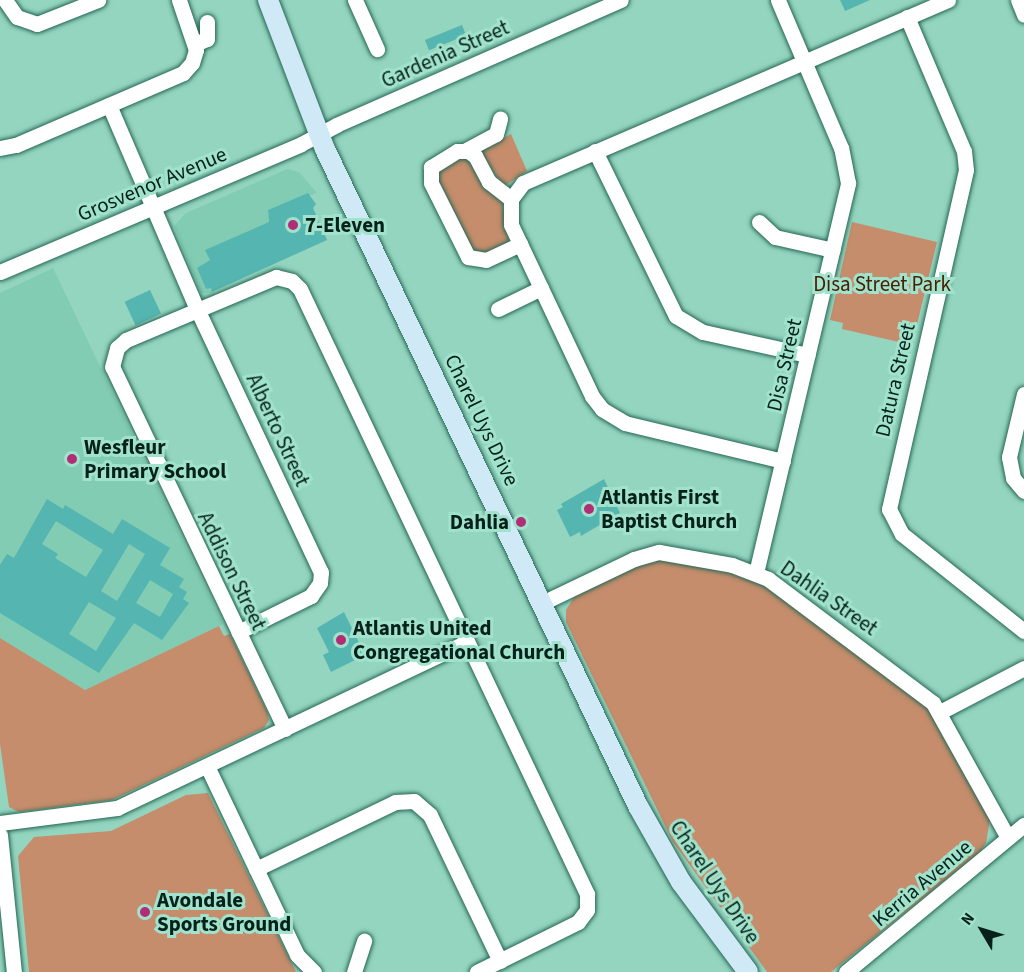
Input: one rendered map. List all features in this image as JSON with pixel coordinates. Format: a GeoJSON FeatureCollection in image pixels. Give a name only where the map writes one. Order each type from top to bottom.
{"type":"FeatureCollection","features":[{"type":"Feature","properties":{"kind":"main road","name":"Charel Uys Drive"},"geometry":{"type":"LineString","coordinates":[[268,0],[320,134],[652,832],[681,882],[748,972]]}},
{"type":"Feature","properties":{"kind":"street"},"geometry":{"type":"LineString","coordinates":[[5,0],[16,17],[37,24],[98,0]]}},
{"type":"Feature","properties":{"kind":"street"},"geometry":{"type":"LineString","coordinates":[[0,148],[16,145],[183,73],[194,60],[195,44],[179,0]]}},
{"type":"Feature","properties":{"kind":"street"},"geometry":{"type":"LineString","coordinates":[[355,0],[377,49]]}},
{"type":"Feature","properties":{"kind":"street","name":"Gardenia Street"},"geometry":{"type":"LineString","coordinates":[[320,134],[621,0]]}},
{"type":"Feature","properties":{"kind":"street","name":"Disa Street"},"geometry":{"type":"LineString","coordinates":[[756,573],[847,191],[847,167],[777,0]]}},
{"type":"Feature","properties":{"kind":"street"},"geometry":{"type":"LineString","coordinates":[[783,460],[624,423],[608,415],[592,396],[520,244],[509,218],[511,199],[523,183],[948,0]]}},
{"type":"Feature","properties":{"kind":"street"},"geometry":{"type":"LineString","coordinates":[[1018,0],[1024,15]]}},
{"type":"Feature","properties":{"kind":"street","name":"Datura Street"},"geometry":{"type":"LineString","coordinates":[[907,17],[964,151],[966,170],[889,509],[902,534],[1024,631]]}},
{"type":"Feature","properties":{"kind":"street"},"geometry":{"type":"LineString","coordinates":[[195,44],[207,39],[207,22]]}},
{"type":"Feature","properties":{"kind":"street","name":"Alberto Street"},"geometry":{"type":"LineString","coordinates":[[110,105],[197,309],[321,572],[320,583],[311,596],[238,632]]}},
{"type":"Feature","properties":{"kind":"street"},"geometry":{"type":"LineString","coordinates":[[500,119],[496,134],[437,160],[429,176],[465,254],[481,261],[520,244]]}},
{"type":"Feature","properties":{"kind":"street","name":"Grosvenor Avenue"},"geometry":{"type":"LineString","coordinates":[[0,272],[320,134]]}},
{"type":"Feature","properties":{"kind":"street"},"geometry":{"type":"LineString","coordinates":[[464,150],[475,156],[489,182],[511,199]]}},
{"type":"Feature","properties":{"kind":"street"},"geometry":{"type":"LineString","coordinates":[[595,152],[676,316],[703,332],[808,355]]}},
{"type":"Feature","properties":{"kind":"street"},"geometry":{"type":"LineString","coordinates":[[759,222],[775,237],[833,250]]}},
{"type":"Feature","properties":{"kind":"street"},"geometry":{"type":"LineString","coordinates":[[197,309],[271,278],[287,278],[297,285],[589,899],[587,910],[578,922],[477,972]]}},
{"type":"Feature","properties":{"kind":"street"},"geometry":{"type":"LineString","coordinates":[[498,309],[541,288]]}},
{"type":"Feature","properties":{"kind":"street","name":"Addison Street"},"geometry":{"type":"LineString","coordinates":[[197,309],[126,340],[117,348],[112,367],[285,729]]}},
{"type":"Feature","properties":{"kind":"street"},"geometry":{"type":"LineString","coordinates":[[1024,394],[1009,457],[1013,478],[1024,491]]}},
{"type":"Feature","properties":{"kind":"street","name":"Dahlia Street"},"geometry":{"type":"LineString","coordinates":[[542,603],[650,553],[677,553],[756,573],[801,600],[917,688],[940,711],[1008,838]]}},
{"type":"Feature","properties":{"kind":"street"},"geometry":{"type":"LineString","coordinates":[[0,822],[110,811],[467,642]]}},
{"type":"Feature","properties":{"kind":"street"},"geometry":{"type":"LineString","coordinates":[[940,711],[1024,668]]}},
{"type":"Feature","properties":{"kind":"street"},"geometry":{"type":"LineString","coordinates":[[207,766],[297,955],[314,972]]}},
{"type":"Feature","properties":{"kind":"street"},"geometry":{"type":"LineString","coordinates":[[255,869],[395,802],[414,801],[430,815],[500,961]]}},
{"type":"Feature","properties":{"kind":"street","name":"Kerria Avenue"},"geometry":{"type":"LineString","coordinates":[[846,972],[1024,825]]}},
{"type":"Feature","properties":{"kind":"street"},"geometry":{"type":"LineString","coordinates":[[0,835],[14,972]]}},
{"type":"Feature","properties":{"kind":"street"},"geometry":{"type":"LineString","coordinates":[[354,972],[364,940]]}},
{"type":"Feature","properties":{"kind":"shaded area"},"geometry":{"type":"Polygon","coordinates":[[[287,169],[299,172],[317,193],[268,210],[269,222],[208,249],[210,260],[197,268],[206,289],[211,288],[213,293],[201,293],[174,226],[186,213],[287,169]]]}},
{"type":"Feature","properties":{"kind":"shaded area","name":"Wesfleur Primary School"},"geometry":{"type":"Polygon","coordinates":[[[53,268],[223,624],[85,690],[0,638],[0,293],[53,268]]]}},
{"type":"Feature","properties":{"kind":"green space"},"geometry":{"type":"Polygon","coordinates":[[[511,134],[527,171],[503,187],[480,152],[511,134]]]}},
{"type":"Feature","properties":{"kind":"green space"},"geometry":{"type":"Polygon","coordinates":[[[464,155],[502,202],[509,238],[506,245],[474,257],[434,173],[464,155]]]}},
{"type":"Feature","properties":{"kind":"green space","name":"Disa Street Park"},"geometry":{"type":"Polygon","coordinates":[[[852,222],[937,242],[912,345],[842,329],[843,323],[830,320],[852,222]]]}},
{"type":"Feature","properties":{"kind":"green space"},"geometry":{"type":"Polygon","coordinates":[[[660,559],[731,572],[767,586],[916,696],[931,712],[990,819],[986,843],[979,853],[831,972],[767,972],[673,842],[566,622],[566,610],[576,594],[638,564],[660,559]]]}},
{"type":"Feature","properties":{"kind":"green space"},"geometry":{"type":"Polygon","coordinates":[[[219,626],[224,636],[230,634],[267,711],[269,720],[264,728],[112,800],[19,812],[9,807],[0,744],[0,638],[85,690],[219,626]]]}},
{"type":"Feature","properties":{"kind":"green space","name":"Avondale Sports Ground"},"geometry":{"type":"Polygon","coordinates":[[[208,793],[296,972],[29,972],[18,856],[34,837],[111,831],[186,795],[208,793]]]}},
{"type":"Feature","properties":{"kind":"building"},"geometry":{"type":"Polygon","coordinates":[[[840,0],[870,0],[845,11],[840,0]]]}},
{"type":"Feature","properties":{"kind":"building"},"geometry":{"type":"Polygon","coordinates":[[[462,25],[466,35],[429,50],[425,40],[462,25]]]}},
{"type":"Feature","properties":{"kind":"building"},"geometry":{"type":"Polygon","coordinates":[[[308,193],[316,204],[313,208],[327,240],[212,292],[211,288],[206,289],[197,268],[210,260],[205,250],[269,222],[268,210],[308,193]]]}},
{"type":"Feature","properties":{"kind":"building"},"geometry":{"type":"Polygon","coordinates":[[[150,290],[161,314],[136,325],[125,302],[150,290]]]}},
{"type":"Feature","properties":{"kind":"building","name":"Atlantis First Baptist Church"},"geometry":{"type":"Polygon","coordinates":[[[604,479],[620,513],[581,536],[580,532],[570,537],[557,510],[563,507],[561,504],[604,479]]]}},
{"type":"Feature","properties":{"kind":"building"},"geometry":{"type":"Polygon","coordinates":[[[47,499],[63,509],[65,505],[113,534],[122,519],[170,548],[160,565],[184,579],[179,587],[187,592],[183,599],[189,603],[162,640],[134,623],[99,673],[0,613],[0,565],[7,554],[14,558],[47,499]],[[56,521],[42,544],[58,554],[55,558],[86,577],[103,550],[56,521]],[[129,544],[101,591],[117,601],[145,554],[129,544]],[[150,580],[136,603],[160,617],[173,594],[150,580]],[[89,602],[69,634],[96,651],[116,618],[89,602]]]}},
{"type":"Feature","properties":{"kind":"building","name":"Atlantis United Congregational Church"},"geometry":{"type":"Polygon","coordinates":[[[344,612],[365,655],[331,672],[323,655],[329,652],[317,628],[344,612]]]}},
{"type":"Feature","properties":{"kind":"place","name":"7-Eleven"},"geometry":{"type":"Point","coordinates":[293,225]}},
{"type":"Feature","properties":{"kind":"place","name":"Wesfleur Primary School"},"geometry":{"type":"Point","coordinates":[72,459]}},
{"type":"Feature","properties":{"kind":"place","name":"Atlantis First Baptist Church"},"geometry":{"type":"Point","coordinates":[589,509]}},
{"type":"Feature","properties":{"kind":"place","name":"Dahlia"},"geometry":{"type":"Point","coordinates":[521,522]}},
{"type":"Feature","properties":{"kind":"place","name":"Atlantis United Congregational Church"},"geometry":{"type":"Point","coordinates":[341,640]}},
{"type":"Feature","properties":{"kind":"place","name":"Avondale Sports Ground"},"geometry":{"type":"Point","coordinates":[145,912]}}]}
